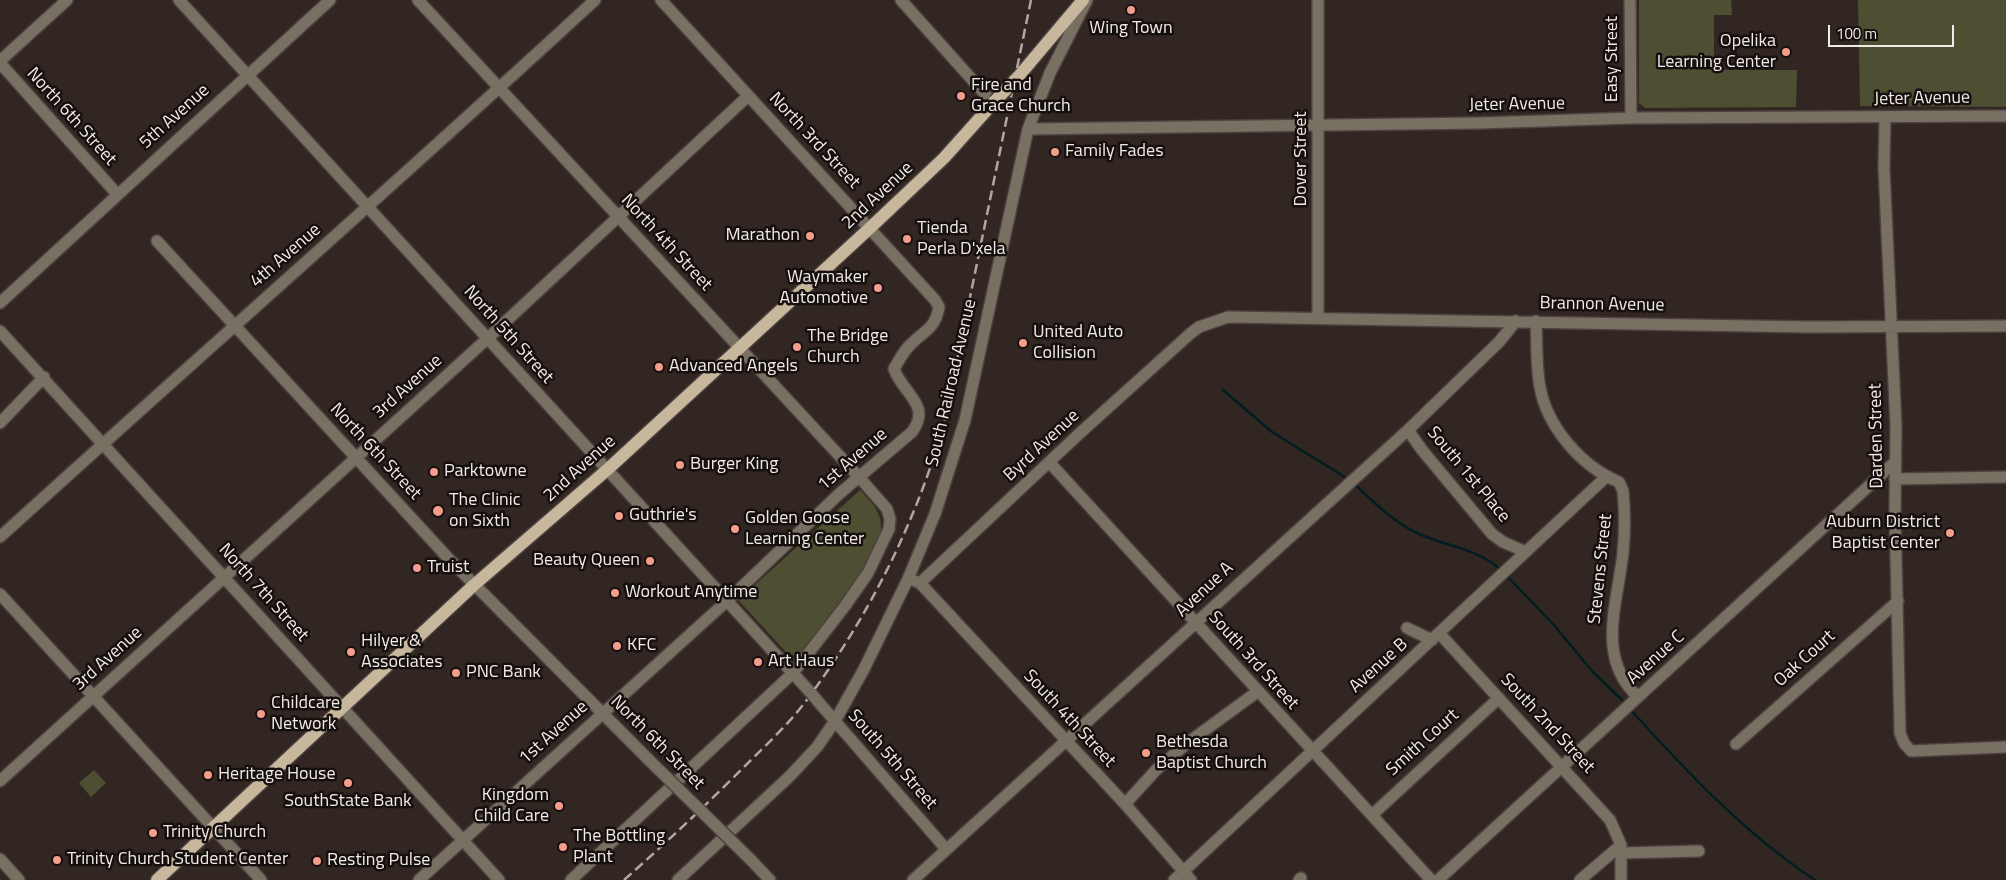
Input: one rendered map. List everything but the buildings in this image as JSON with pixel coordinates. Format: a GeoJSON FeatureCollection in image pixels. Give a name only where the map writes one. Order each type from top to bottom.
{"type":"FeatureCollection","features":[{"type":"Feature","properties":{"kind":"main road","name":"2nd Avenue"},"geometry":{"type":"LineString","coordinates":[[157,880],[474,585],[608,468],[944,158],[1030,65],[1083,0]]}},
{"type":"Feature","properties":{"kind":"street"},"geometry":{"type":"LineString","coordinates":[[0,62],[67,0]]}},
{"type":"Feature","properties":{"kind":"street","name":"North 5th Street"},"geometry":{"type":"LineString","coordinates":[[180,0],[811,693]]}},
{"type":"Feature","properties":{"kind":"street","name":"5th Avenue"},"geometry":{"type":"LineString","coordinates":[[0,302],[330,0]]}},
{"type":"Feature","properties":{"kind":"street","name":"North 4th Street"},"geometry":{"type":"LineString","coordinates":[[418,0],[859,477],[887,510],[890,520],[889,529],[868,573],[795,675]]}},
{"type":"Feature","properties":{"kind":"street","name":"4th Avenue"},"geometry":{"type":"LineString","coordinates":[[0,537],[234,325],[369,207],[595,0]]}},
{"type":"Feature","properties":{"kind":"street","name":"North 3rd Street"},"geometry":{"type":"LineString","coordinates":[[661,0],[871,227],[939,307],[937,319],[924,334],[908,347],[894,369],[898,380],[917,404]]}},
{"type":"Feature","properties":{"kind":"street"},"geometry":{"type":"LineString","coordinates":[[901,0],[994,102]]}},
{"type":"Feature","properties":{"kind":"street","name":"South Railroad Avenue"},"geometry":{"type":"LineString","coordinates":[[678,880],[790,776],[817,746],[835,721],[864,670],[908,578],[935,514],[965,420],[1028,129],[1050,73],[1087,0]]}},
{"type":"Feature","properties":{"kind":"street","name":"Dover Street"},"geometry":{"type":"LineString","coordinates":[[1318,0],[1320,125],[1318,317]]}},
{"type":"Feature","properties":{"kind":"street","name":"Easy Street"},"geometry":{"type":"LineString","coordinates":[[1630,0],[1631,118]]}},
{"type":"Feature","properties":{"kind":"street","name":"North 6th Street"},"geometry":{"type":"LineString","coordinates":[[0,62],[117,194]]}},
{"type":"Feature","properties":{"kind":"street","name":"3rd Avenue"},"geometry":{"type":"LineString","coordinates":[[0,781],[488,338],[748,96]]}},
{"type":"Feature","properties":{"kind":"street","name":"Jeter Avenue"},"geometry":{"type":"LineString","coordinates":[[1028,129],[1480,123],[1631,118],[2006,116]]}},
{"type":"Feature","properties":{"kind":"street","name":"Darden Street"},"geometry":{"type":"LineString","coordinates":[[1884,117],[1884,168],[1896,461],[1900,733],[1904,744],[1911,751],[2006,747]]}},
{"type":"Feature","properties":{"kind":"street","name":"North 6th Street"},"geometry":{"type":"LineString","coordinates":[[157,241],[474,585],[770,880]]}},
{"type":"Feature","properties":{"kind":"street","name":"Brannon Avenue"},"geometry":{"type":"LineString","coordinates":[[1199,327],[1228,317],[1891,327],[2006,326]]}},
{"type":"Feature","properties":{"kind":"street","name":"Avenue A"},"geometry":{"type":"LineString","coordinates":[[913,880],[1408,430],[1500,342],[1516,321]]}},
{"type":"Feature","properties":{"kind":"street","name":"Stevens Street"},"geometry":{"type":"LineString","coordinates":[[1536,321],[1540,388],[1546,407],[1567,441],[1586,463],[1606,477],[1619,482],[1623,491],[1625,511],[1623,552],[1612,640],[1614,659],[1621,678],[1638,697]]}},
{"type":"Feature","properties":{"kind":"street","name":"Byrd Avenue"},"geometry":{"type":"LineString","coordinates":[[920,583],[1080,433],[1199,327]]}},
{"type":"Feature","properties":{"kind":"street","name":"North 7th Street"},"geometry":{"type":"LineString","coordinates":[[0,330],[104,442],[499,880]]}},
{"type":"Feature","properties":{"kind":"street"},"geometry":{"type":"LineString","coordinates":[[0,422],[44,377]]}},
{"type":"Feature","properties":{"kind":"street","name":"1st Avenue"},"geometry":{"type":"LineString","coordinates":[[419,880],[728,600],[859,477],[912,432],[918,424],[920,414],[917,404]]}},
{"type":"Feature","properties":{"kind":"street","name":"South 1st Place"},"geometry":{"type":"LineString","coordinates":[[1408,430],[1422,450],[1485,526],[1503,542],[1515,562]]}},
{"type":"Feature","properties":{"kind":"street","name":"Avenue C"},"geometry":{"type":"LineString","coordinates":[[1438,880],[1896,461]]}},
{"type":"Feature","properties":{"kind":"street","name":"South 3rd Street"},"geometry":{"type":"LineString","coordinates":[[1050,463],[1257,692],[1431,880]]}},
{"type":"Feature","properties":{"kind":"street","name":"Avenue B"},"geometry":{"type":"LineString","coordinates":[[1174,880],[1606,477]]}},
{"type":"Feature","properties":{"kind":"street"},"geometry":{"type":"LineString","coordinates":[[1895,479],[2006,477]]}},
{"type":"Feature","properties":{"kind":"street","name":"South 1st Place"},"geometry":{"type":"LineString","coordinates":[[1503,542],[1526,552]]}},
{"type":"Feature","properties":{"kind":"street"},"geometry":{"type":"LineString","coordinates":[[908,578],[920,583]]}},
{"type":"Feature","properties":{"kind":"street","name":"South 4th Street"},"geometry":{"type":"LineString","coordinates":[[920,583],[1125,804],[1191,880]]}},
{"type":"Feature","properties":{"kind":"street"},"geometry":{"type":"LineString","coordinates":[[0,594],[261,880]]}},
{"type":"Feature","properties":{"kind":"street","name":"Oak Court"},"geometry":{"type":"LineString","coordinates":[[1736,744],[1898,601]]}},
{"type":"Feature","properties":{"kind":"street","name":"South 2nd Street"},"geometry":{"type":"LineString","coordinates":[[1407,628],[1436,637],[1499,698],[1610,820],[1621,849]]}},
{"type":"Feature","properties":{"kind":"street"},"geometry":{"type":"LineString","coordinates":[[572,880],[795,675]]}},
{"type":"Feature","properties":{"kind":"street"},"geometry":{"type":"LineString","coordinates":[[1125,804],[1156,770],[1186,744],[1257,692]]}},
{"type":"Feature","properties":{"kind":"street","name":"South 5th Street"},"geometry":{"type":"LineString","coordinates":[[811,693],[946,849]]}},
{"type":"Feature","properties":{"kind":"street","name":"Smith Court"},"geometry":{"type":"LineString","coordinates":[[1372,815],[1499,698]]}},
{"type":"Feature","properties":{"kind":"street"},"geometry":{"type":"LineString","coordinates":[[1580,880],[1621,849],[1699,851]]}},
{"type":"Feature","properties":{"kind":"street"},"geometry":{"type":"LineString","coordinates":[[1621,849],[1621,880]]}},
{"type":"Feature","properties":{"kind":"street"},"geometry":{"type":"LineString","coordinates":[[0,859],[20,880]]}},
{"type":"Feature","properties":{"kind":"green space"},"geometry":{"type":"Polygon","coordinates":[[[1639,0],[1731,0],[1732,15],[1714,15],[1714,70],[1797,70],[1796,107],[1645,108],[1639,103],[1639,0]]]}},
{"type":"Feature","properties":{"kind":"green space"},"geometry":{"type":"Polygon","coordinates":[[[1858,0],[2006,0],[2006,107],[1860,106],[1858,0]]]}},
{"type":"Feature","properties":{"kind":"green space"},"geometry":{"type":"Polygon","coordinates":[[[860,490],[875,507],[880,517],[881,529],[878,543],[846,597],[795,662],[738,600],[860,490]]]}},
{"type":"Feature","properties":{"kind":"green space"},"geometry":{"type":"Polygon","coordinates":[[[94,770],[106,783],[91,797],[79,783],[94,770]]]}},
{"type":"Feature","properties":{"kind":"waterway"},"geometry":{"type":"LineString","coordinates":[[1223,390],[1272,432],[1348,479]]}},
{"type":"Feature","properties":{"kind":"waterway"},"geometry":{"type":"LineString","coordinates":[[1354,484],[1398,522],[1415,532],[1481,556],[1500,569]]}},
{"type":"Feature","properties":{"kind":"waterway"},"geometry":{"type":"LineString","coordinates":[[1506,575],[1554,625],[1592,671],[1626,704]]}},
{"type":"Feature","properties":{"kind":"waterway"},"geometry":{"type":"LineString","coordinates":[[1630,709],[1694,778],[1740,822],[1789,862],[1815,880]]}},
{"type":"Feature","properties":{"kind":"railway"},"geometry":{"type":"LineString","coordinates":[[624,880],[716,795],[778,733],[802,706],[852,633],[889,566],[905,532],[920,496],[944,424],[1031,0]]}},
{"type":"Feature","properties":{"kind":"place","name":"Wing Town"},"geometry":{"type":"Point","coordinates":[1131,10]}},
{"type":"Feature","properties":{"kind":"place","name":"Opelika Learning Center"},"geometry":{"type":"Point","coordinates":[1786,52]}},
{"type":"Feature","properties":{"kind":"place","name":"Fire and Grace Church"},"geometry":{"type":"Point","coordinates":[961,96]}},
{"type":"Feature","properties":{"kind":"place","name":"Family Fades"},"geometry":{"type":"Point","coordinates":[1055,152]}},
{"type":"Feature","properties":{"kind":"place","name":"Marathon"},"geometry":{"type":"Point","coordinates":[810,236]}},
{"type":"Feature","properties":{"kind":"place","name":"Tienda Perla D'xela"},"geometry":{"type":"Point","coordinates":[907,239]}},
{"type":"Feature","properties":{"kind":"place","name":"Waymaker Automotive"},"geometry":{"type":"Point","coordinates":[878,288]}},
{"type":"Feature","properties":{"kind":"place","name":"United Auto Collision"},"geometry":{"type":"Point","coordinates":[1023,343]}},
{"type":"Feature","properties":{"kind":"place","name":"The Bridge Church"},"geometry":{"type":"Point","coordinates":[797,347]}},
{"type":"Feature","properties":{"kind":"place","name":"Advanced Angels"},"geometry":{"type":"Point","coordinates":[659,367]}},
{"type":"Feature","properties":{"kind":"place","name":"Burger King"},"geometry":{"type":"Point","coordinates":[680,465]}},
{"type":"Feature","properties":{"kind":"place","name":"Parktowne"},"geometry":{"type":"Point","coordinates":[434,472]}},
{"type":"Feature","properties":{"kind":"place","name":"The Clinic on Sixth"},"geometry":{"type":"Point","coordinates":[438,511]}},
{"type":"Feature","properties":{"kind":"place","name":"Guthrie's"},"geometry":{"type":"Point","coordinates":[619,516]}},
{"type":"Feature","properties":{"kind":"place","name":"Golden Goose Learning Center"},"geometry":{"type":"Point","coordinates":[735,529]}},
{"type":"Feature","properties":{"kind":"place","name":"Auburn District Baptist Center"},"geometry":{"type":"Point","coordinates":[1950,533]}},
{"type":"Feature","properties":{"kind":"place","name":"Beauty Queen"},"geometry":{"type":"Point","coordinates":[650,561]}},
{"type":"Feature","properties":{"kind":"place","name":"Truist"},"geometry":{"type":"Point","coordinates":[417,568]}},
{"type":"Feature","properties":{"kind":"place","name":"Workout Anytime"},"geometry":{"type":"Point","coordinates":[615,593]}},
{"type":"Feature","properties":{"kind":"place","name":"KFC"},"geometry":{"type":"Point","coordinates":[617,646]}},
{"type":"Feature","properties":{"kind":"place","name":"Hilyer & Associates"},"geometry":{"type":"Point","coordinates":[351,652]}},
{"type":"Feature","properties":{"kind":"place","name":"Art Haus"},"geometry":{"type":"Point","coordinates":[758,662]}},
{"type":"Feature","properties":{"kind":"place","name":"PNC Bank"},"geometry":{"type":"Point","coordinates":[456,673]}},
{"type":"Feature","properties":{"kind":"place","name":"Childcare Network"},"geometry":{"type":"Point","coordinates":[261,714]}},
{"type":"Feature","properties":{"kind":"place","name":"Bethesda Baptist Church"},"geometry":{"type":"Point","coordinates":[1146,753]}},
{"type":"Feature","properties":{"kind":"place","name":"Heritage House"},"geometry":{"type":"Point","coordinates":[208,775]}},
{"type":"Feature","properties":{"kind":"place","name":"SouthState Bank"},"geometry":{"type":"Point","coordinates":[348,783]}},
{"type":"Feature","properties":{"kind":"place","name":"Kingdom Child Care"},"geometry":{"type":"Point","coordinates":[559,806]}},
{"type":"Feature","properties":{"kind":"place","name":"Trinity Church"},"geometry":{"type":"Point","coordinates":[153,833]}},
{"type":"Feature","properties":{"kind":"place","name":"The Bottling Plant"},"geometry":{"type":"Point","coordinates":[563,847]}},
{"type":"Feature","properties":{"kind":"place","name":"Trinity Church Student Center"},"geometry":{"type":"Point","coordinates":[57,860]}},
{"type":"Feature","properties":{"kind":"place","name":"Resting Pulse"},"geometry":{"type":"Point","coordinates":[317,861]}}]}
